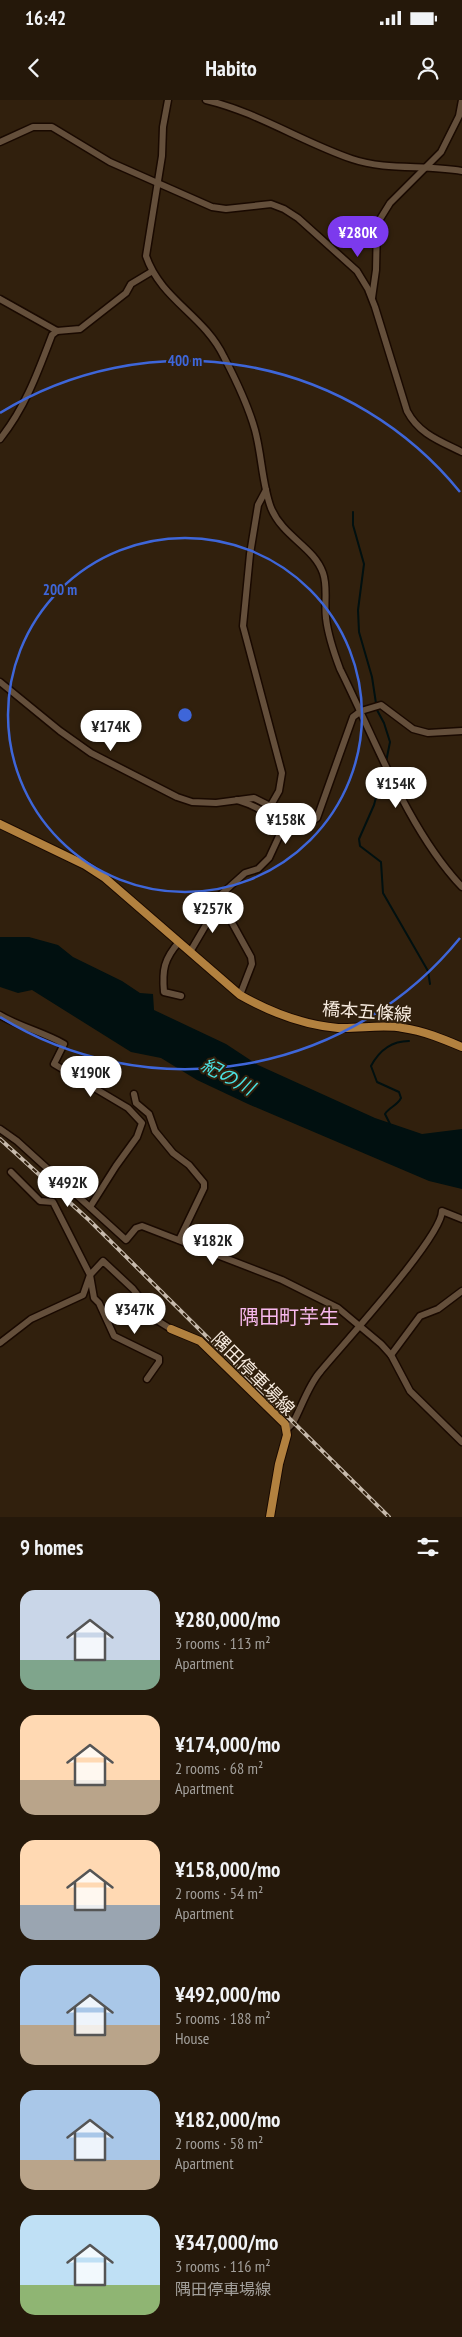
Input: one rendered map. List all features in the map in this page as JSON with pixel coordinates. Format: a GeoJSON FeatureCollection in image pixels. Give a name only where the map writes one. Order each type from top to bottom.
{"type":"FeatureCollection","features":[{"type":"Feature","properties":{"kind":"main road","name":"橋本五條線"},"geometry":{"type":"LineString","coordinates":[[0,824],[85,865],[105,878],[240,995],[259,1006],[311,1023],[336,1028],[401,1027],[462,1047]]}},
{"type":"Feature","properties":{"kind":"main road","name":"隅田停車場線"},"geometry":{"type":"LineString","coordinates":[[171,1329],[200,1341],[285,1424],[287,1429],[270,1517]]}},
{"type":"Feature","properties":{"kind":"street"},"geometry":{"type":"LineString","coordinates":[[168,100],[146,256],[151,272],[171,297],[207,329],[223,354],[246,404],[255,431],[266,490],[278,522],[306,550],[323,572],[326,585],[326,618],[333,651],[408,808],[431,849],[462,887]]}},
{"type":"Feature","properties":{"kind":"street"},"geometry":{"type":"LineString","coordinates":[[206,100],[231,106],[293,135],[353,159],[378,165],[462,170]]}},
{"type":"Feature","properties":{"kind":"street"},"geometry":{"type":"LineString","coordinates":[[372,299],[376,270],[377,224],[390,203],[441,152],[459,116],[462,100]]}},
{"type":"Feature","properties":{"kind":"street"},"geometry":{"type":"LineString","coordinates":[[0,142],[33,127],[52,127],[64,132],[102,158],[212,207],[226,209],[272,204],[284,209],[349,264],[363,280],[372,299],[411,419],[422,431],[462,452]]}},
{"type":"Feature","properties":{"kind":"street"},"geometry":{"type":"LineString","coordinates":[[0,439],[20,410],[33,385],[52,335],[57,331],[80,329],[126,293],[131,284],[151,272]]}},
{"type":"Feature","properties":{"kind":"street"},"geometry":{"type":"LineString","coordinates":[[0,299],[57,331]]}},
{"type":"Feature","properties":{"kind":"street"},"geometry":{"type":"LineString","coordinates":[[266,490],[258,505],[250,554],[243,626],[282,773],[279,791],[271,805]]}},
{"type":"Feature","properties":{"kind":"street"},"geometry":{"type":"LineString","coordinates":[[0,682],[60,731],[118,768],[192,802],[216,803],[254,798],[306,824],[317,818],[353,717],[361,711],[381,705],[413,730],[428,733],[462,731]]}},
{"type":"Feature","properties":{"kind":"street"},"geometry":{"type":"LineString","coordinates":[[236,799],[256,806],[279,826],[281,832],[269,858],[258,868],[245,873],[216,899],[217,906],[230,919],[251,957],[252,964],[240,995]]}},
{"type":"Feature","properties":{"kind":"street"},"geometry":{"type":"LineString","coordinates":[[190,952],[217,906]]}},
{"type":"Feature","properties":{"kind":"street"},"geometry":{"type":"LineString","coordinates":[[179,942],[170,952],[162,971],[164,992],[181,996]]}},
{"type":"Feature","properties":{"kind":"street"},"geometry":{"type":"LineString","coordinates":[[0,1015],[19,1027],[40,1032],[64,1044],[54,1064],[128,1108],[142,1123],[137,1137],[90,1207]]}},
{"type":"Feature","properties":{"kind":"street"},"geometry":{"type":"LineString","coordinates":[[134,1094],[136,1103],[149,1114],[154,1131],[173,1153],[190,1166],[204,1183],[204,1188],[178,1240]]}},
{"type":"Feature","properties":{"kind":"street"},"geometry":{"type":"LineString","coordinates":[[0,1129],[17,1141],[126,1240],[136,1228],[142,1226],[302,1289],[338,1308],[381,1344],[391,1355],[410,1391],[462,1442]]}},
{"type":"Feature","properties":{"kind":"street"},"geometry":{"type":"LineString","coordinates":[[11,1172],[40,1201],[53,1202],[90,1275],[94,1298],[99,1303],[114,1336],[159,1358],[159,1362],[147,1379]]}},
{"type":"Feature","properties":{"kind":"street"},"geometry":{"type":"LineString","coordinates":[[287,1429],[294,1423],[320,1373],[418,1255],[442,1220],[442,1212],[462,1219]]}},
{"type":"Feature","properties":{"kind":"street"},"geometry":{"type":"LineString","coordinates":[[0,1343],[31,1320],[83,1295],[90,1275],[103,1261],[133,1290],[158,1321],[171,1329]]}},
{"type":"Feature","properties":{"kind":"street"},"geometry":{"type":"LineString","coordinates":[[391,1355],[420,1316],[438,1309],[462,1291]]}},
{"type":"Feature","properties":{"kind":"water","name":"紀の川"},"geometry":{"type":"Polygon","coordinates":[[[0,937],[29,937],[58,945],[73,957],[122,981],[140,993],[153,994],[154,1010],[226,1044],[258,1065],[375,1118],[422,1134],[462,1129],[462,1189],[429,1181],[248,1104],[197,1080],[161,1058],[131,1052],[32,990],[18,993],[0,987],[0,937]]]}},
{"type":"Feature","properties":{"kind":"waterway"},"geometry":{"type":"LineString","coordinates":[[353,512],[353,525],[364,564],[358,610],[359,632],[372,677],[377,710],[384,723],[390,742],[386,762]]}},
{"type":"Feature","properties":{"kind":"waterway"},"geometry":{"type":"LineString","coordinates":[[384,767],[374,805],[359,839],[360,846],[381,862],[383,893],[428,971],[430,984]]}},
{"type":"Feature","properties":{"kind":"waterway"},"geometry":{"type":"LineString","coordinates":[[390,1124],[385,1114],[401,1098],[399,1092],[377,1082],[371,1066],[382,1051],[397,1043],[409,1041]]}},
{"type":"Feature","properties":{"kind":"railway"},"geometry":{"type":"LineString","coordinates":[[0,1139],[89,1220],[389,1517]]}},
{"type":"Feature","properties":{"kind":"district","name":"隅田町芋生"},"geometry":{"type":"Point","coordinates":[289,1317]}}]}
